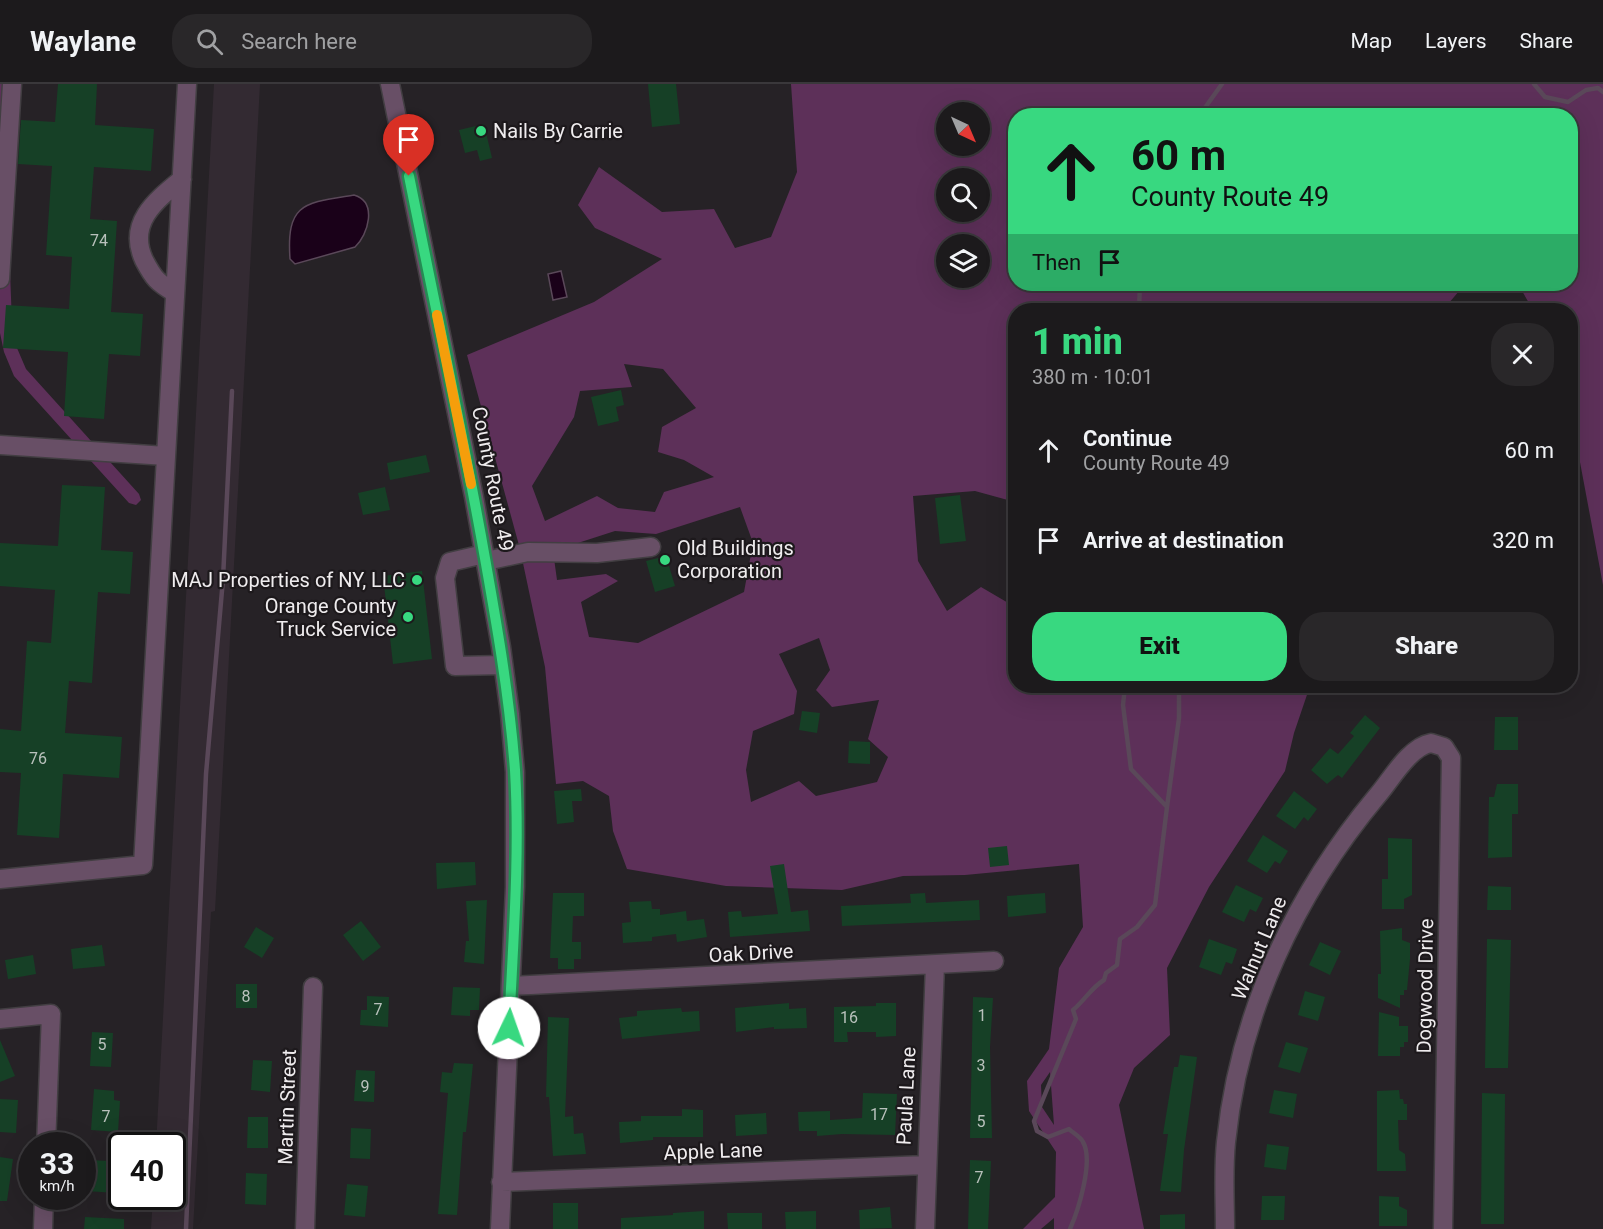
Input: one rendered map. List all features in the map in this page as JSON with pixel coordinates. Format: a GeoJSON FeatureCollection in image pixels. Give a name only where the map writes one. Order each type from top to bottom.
{"type":"FeatureCollection","features":[{"type":"Feature","properties":{"kind":"street"},"geometry":{"type":"LineString","coordinates":[[0,279],[12,84]]}},
{"type":"Feature","properties":{"kind":"street"},"geometry":{"type":"LineString","coordinates":[[0,879],[143,865],[187,84]]}},
{"type":"Feature","properties":{"kind":"street","name":"County Route 49"},"geometry":{"type":"LineString","coordinates":[[390,84],[485,557],[503,665],[515,772],[515,887],[500,1229]]}},
{"type":"Feature","properties":{"kind":"street"},"geometry":{"type":"LineString","coordinates":[[175,292],[154,280],[138,246],[141,224],[155,201],[182,179]]}},
{"type":"Feature","properties":{"kind":"street"},"geometry":{"type":"LineString","coordinates":[[0,446],[166,456]]}},
{"type":"Feature","properties":{"kind":"street"},"geometry":{"type":"LineString","coordinates":[[503,665],[455,666],[445,578],[450,562],[528,552],[597,553],[651,547]]}},
{"type":"Feature","properties":{"kind":"street","name":"Walnut Lane"},"geometry":{"type":"LineString","coordinates":[[1225,1229],[1226,1142],[1240,1064],[1263,988],[1274,962],[1316,878],[1353,825],[1419,748],[1431,743],[1444,747]]}},
{"type":"Feature","properties":{"kind":"street","name":"Dogwood Drive"},"geometry":{"type":"LineString","coordinates":[[1443,1229],[1451,763],[1444,747]]}},
{"type":"Feature","properties":{"kind":"street","name":"Oak Drive"},"geometry":{"type":"LineString","coordinates":[[511,986],[994,961]]}},
{"type":"Feature","properties":{"kind":"street","name":"Paula Lane"},"geometry":{"type":"LineString","coordinates":[[925,1229],[935,965]]}},
{"type":"Feature","properties":{"kind":"street","name":"Martin Street"},"geometry":{"type":"LineString","coordinates":[[305,1229],[313,987]]}},
{"type":"Feature","properties":{"kind":"street"},"geometry":{"type":"LineString","coordinates":[[0,1019],[51,1014],[47,1132]]}},
{"type":"Feature","properties":{"kind":"street","name":"Apple Lane"},"geometry":{"type":"LineString","coordinates":[[501,1182],[926,1165]]}},
{"type":"Feature","properties":{"kind":"street"},"geometry":{"type":"LineString","coordinates":[[43,1229],[44,1210]]}},
{"type":"Feature","properties":{"kind":"shaded area"},"geometry":{"type":"Polygon","coordinates":[[[0,84],[3,84],[12,324],[17,348],[26,369],[139,494],[141,500],[136,505],[129,503],[14,376],[4,352],[0,333],[0,84]]]}},
{"type":"Feature","properties":{"kind":"shaded area"},"geometry":{"type":"Polygon","coordinates":[[[214,84],[260,84],[215,911],[211,912],[193,1229],[151,1229],[152,1210],[186,1210],[186,1132],[157,1132],[214,84]]]}},
{"type":"Feature","properties":{"kind":"shaded area"},"geometry":{"type":"Polygon","coordinates":[[[791,84],[1603,84],[1603,585],[1578,451],[1578,303],[1529,303],[1522,291],[1578,291],[1578,108],[1008,108],[1008,291],[1459,291],[1449,303],[1008,303],[1008,500],[975,491],[913,496],[918,561],[947,611],[981,587],[1008,603],[1008,693],[1308,693],[1294,733],[1285,771],[1209,887],[1167,968],[1170,1035],[1134,1068],[1119,1105],[1144,1229],[1054,1229],[1054,1218],[1041,1229],[1023,1229],[1055,1197],[1056,1152],[1029,1111],[1027,1081],[1049,1049],[1059,968],[1083,927],[1079,864],[965,875],[903,876],[842,890],[726,886],[627,869],[613,831],[609,796],[583,781],[556,784],[545,667],[520,549],[467,355],[594,302],[662,259],[595,228],[578,205],[599,167],[662,212],[714,209],[735,248],[771,237],[797,172],[791,84]],[[624,364],[632,387],[580,391],[574,417],[532,486],[545,521],[597,496],[618,508],[655,512],[664,492],[714,477],[684,460],[658,452],[662,427],[696,408],[663,369],[624,364]],[[740,507],[656,534],[615,531],[553,551],[557,580],[606,574],[618,581],[581,602],[589,637],[638,643],[744,592],[753,543],[740,507]],[[819,638],[779,654],[797,691],[794,714],[753,731],[746,770],[751,802],[799,781],[816,796],[877,782],[888,757],[868,739],[879,700],[832,707],[816,690],[830,670],[819,638]],[[1050,1072],[1041,1085],[1042,1107],[1054,1125],[1050,1072]]]}},
{"type":"Feature","properties":{"kind":"shaded area"},"geometry":{"type":"Polygon","coordinates":[[[354,195],[366,204],[368,211],[367,227],[360,242],[355,247],[295,264],[290,259],[290,240],[291,226],[296,216],[311,204],[354,195]]]}},
{"type":"Feature","properties":{"kind":"shaded area"},"geometry":{"type":"Polygon","coordinates":[[[561,271],[567,297],[553,300],[548,274],[561,271]]]}},
{"type":"Feature","properties":{"kind":"building"},"geometry":{"type":"Polygon","coordinates":[[[58,84],[97,84],[95,125],[154,129],[151,171],[94,167],[90,219],[117,221],[111,312],[143,314],[140,356],[109,354],[104,419],[64,416],[68,352],[3,348],[6,305],[69,309],[72,257],[46,255],[52,166],[18,164],[21,120],[55,122],[58,84]]]}},
{"type":"Feature","properties":{"kind":"building"},"geometry":{"type":"Polygon","coordinates":[[[648,84],[676,84],[680,124],[652,127],[648,84]]]}},
{"type":"Feature","properties":{"kind":"building"},"geometry":{"type":"Polygon","coordinates":[[[484,124],[492,158],[480,161],[477,150],[465,153],[459,130],[484,124]]]}},
{"type":"Feature","properties":{"kind":"building"},"geometry":{"type":"Polygon","coordinates":[[[621,390],[624,405],[616,407],[619,421],[598,426],[591,397],[621,390]]]}},
{"type":"Feature","properties":{"kind":"building"},"geometry":{"type":"Polygon","coordinates":[[[426,455],[430,472],[390,480],[387,463],[426,455]]]}},
{"type":"Feature","properties":{"kind":"building"},"geometry":{"type":"Polygon","coordinates":[[[62,485],[105,487],[101,550],[133,552],[130,594],[98,592],[92,683],[69,681],[65,733],[122,737],[119,778],[63,774],[59,838],[17,835],[21,773],[0,772],[0,729],[21,731],[27,641],[51,643],[55,590],[0,586],[0,543],[58,546],[62,485]]]}},
{"type":"Feature","properties":{"kind":"building"},"geometry":{"type":"Polygon","coordinates":[[[385,487],[390,510],[363,515],[358,493],[385,487]]]}},
{"type":"Feature","properties":{"kind":"building"},"geometry":{"type":"Polygon","coordinates":[[[960,495],[966,541],[940,544],[935,498],[960,495]]]}},
{"type":"Feature","properties":{"kind":"building"},"geometry":{"type":"Polygon","coordinates":[[[666,556],[675,586],[655,592],[646,561],[666,556]]]}},
{"type":"Feature","properties":{"kind":"building","name":"Orange County Truck Service"},"geometry":{"type":"Polygon","coordinates":[[[422,571],[432,659],[393,664],[383,576],[422,571]]]}},
{"type":"Feature","properties":{"kind":"building"},"geometry":{"type":"Polygon","coordinates":[[[802,711],[820,713],[817,733],[799,730],[802,711]]]}},
{"type":"Feature","properties":{"kind":"building"},"geometry":{"type":"Polygon","coordinates":[[[1365,715],[1380,728],[1342,778],[1338,775],[1327,784],[1311,770],[1330,748],[1338,754],[1354,736],[1350,733],[1365,715]]]}},
{"type":"Feature","properties":{"kind":"building"},"geometry":{"type":"Polygon","coordinates":[[[1495,717],[1518,717],[1518,750],[1494,750],[1495,717]]]}},
{"type":"Feature","properties":{"kind":"building"},"geometry":{"type":"Polygon","coordinates":[[[849,741],[870,742],[870,764],[848,763],[849,741]]]}},
{"type":"Feature","properties":{"kind":"building"},"geometry":{"type":"Polygon","coordinates":[[[1497,784],[1518,784],[1518,814],[1512,814],[1512,857],[1488,858],[1489,797],[1494,797],[1497,784]]]}},
{"type":"Feature","properties":{"kind":"building"},"geometry":{"type":"Polygon","coordinates":[[[581,789],[582,801],[572,801],[574,822],[557,824],[554,791],[581,789]]]}},
{"type":"Feature","properties":{"kind":"building"},"geometry":{"type":"Polygon","coordinates":[[[1294,791],[1317,809],[1308,821],[1304,817],[1295,829],[1276,816],[1294,791]]]}},
{"type":"Feature","properties":{"kind":"building"},"geometry":{"type":"Polygon","coordinates":[[[1263,835],[1288,851],[1280,864],[1275,861],[1267,873],[1247,861],[1263,835]]]}},
{"type":"Feature","properties":{"kind":"building"},"geometry":{"type":"Polygon","coordinates":[[[1388,838],[1412,839],[1412,895],[1404,899],[1404,909],[1382,909],[1382,879],[1388,879],[1388,838]]]}},
{"type":"Feature","properties":{"kind":"building"},"geometry":{"type":"Polygon","coordinates":[[[1007,846],[1009,865],[990,867],[988,848],[1007,846]]]}},
{"type":"Feature","properties":{"kind":"building"},"geometry":{"type":"Polygon","coordinates":[[[475,862],[476,885],[437,889],[436,863],[475,862]]]}},
{"type":"Feature","properties":{"kind":"building"},"geometry":{"type":"Polygon","coordinates":[[[784,864],[791,912],[808,910],[810,931],[730,937],[728,912],[741,911],[742,917],[778,914],[770,866],[784,864]]]}},
{"type":"Feature","properties":{"kind":"building"},"geometry":{"type":"Polygon","coordinates":[[[1236,885],[1263,898],[1256,912],[1250,909],[1244,922],[1222,912],[1236,885]]]}},
{"type":"Feature","properties":{"kind":"building"},"geometry":{"type":"Polygon","coordinates":[[[1488,886],[1511,887],[1511,910],[1487,910],[1488,886]]]}},
{"type":"Feature","properties":{"kind":"building"},"geometry":{"type":"Polygon","coordinates":[[[553,893],[584,893],[584,916],[573,916],[572,942],[581,942],[581,959],[574,959],[574,969],[558,969],[558,958],[550,958],[553,893]]]}},
{"type":"Feature","properties":{"kind":"building"},"geometry":{"type":"Polygon","coordinates":[[[925,893],[926,903],[979,900],[980,920],[842,926],[841,906],[911,903],[910,894],[925,893]]]}},
{"type":"Feature","properties":{"kind":"building"},"geometry":{"type":"Polygon","coordinates":[[[1045,893],[1046,913],[1008,917],[1007,896],[1045,893]]]}},
{"type":"Feature","properties":{"kind":"building"},"geometry":{"type":"Polygon","coordinates":[[[487,900],[484,964],[464,962],[466,941],[469,941],[466,901],[487,900]]]}},
{"type":"Feature","properties":{"kind":"building"},"geometry":{"type":"Polygon","coordinates":[[[651,901],[652,909],[660,909],[660,915],[686,911],[687,921],[704,919],[707,937],[677,942],[676,934],[652,937],[652,941],[623,943],[622,923],[631,922],[629,902],[651,901]]]}},
{"type":"Feature","properties":{"kind":"building"},"geometry":{"type":"Polygon","coordinates":[[[361,921],[381,947],[363,961],[343,935],[361,921]]]}},
{"type":"Feature","properties":{"kind":"building"},"geometry":{"type":"Polygon","coordinates":[[[256,927],[274,938],[262,958],[244,947],[256,927]]]}},
{"type":"Feature","properties":{"kind":"building"},"geometry":{"type":"Polygon","coordinates":[[[1402,928],[1402,940],[1410,943],[1410,959],[1407,990],[1404,990],[1404,995],[1400,995],[1400,1008],[1378,998],[1378,974],[1381,974],[1380,931],[1402,928]]]}},
{"type":"Feature","properties":{"kind":"building"},"geometry":{"type":"Polygon","coordinates":[[[1209,939],[1237,949],[1232,964],[1226,962],[1221,975],[1199,967],[1209,939]]]}},
{"type":"Feature","properties":{"kind":"building"},"geometry":{"type":"Polygon","coordinates":[[[1487,939],[1511,940],[1508,1068],[1485,1068],[1487,939]]]}},
{"type":"Feature","properties":{"kind":"building"},"geometry":{"type":"Polygon","coordinates":[[[1320,942],[1341,951],[1330,975],[1309,965],[1320,942]]]}},
{"type":"Feature","properties":{"kind":"building"},"geometry":{"type":"Polygon","coordinates":[[[102,945],[105,966],[73,969],[71,949],[102,945]]]}},
{"type":"Feature","properties":{"kind":"building"},"geometry":{"type":"Polygon","coordinates":[[[33,955],[36,974],[8,979],[5,960],[33,955]]]}},
{"type":"Feature","properties":{"kind":"building"},"geometry":{"type":"Polygon","coordinates":[[[236,984],[257,984],[257,1008],[236,1008],[236,984]]]}},
{"type":"Feature","properties":{"kind":"building"},"geometry":{"type":"Polygon","coordinates":[[[453,987],[480,988],[479,1010],[470,1010],[470,1016],[451,1015],[453,987]]]}},
{"type":"Feature","properties":{"kind":"building"},"geometry":{"type":"Polygon","coordinates":[[[1305,991],[1325,997],[1318,1021],[1298,1015],[1305,991]]]}},
{"type":"Feature","properties":{"kind":"building"},"geometry":{"type":"Polygon","coordinates":[[[367,996],[389,997],[388,1027],[360,1025],[361,1010],[367,1010],[367,996]]]}},
{"type":"Feature","properties":{"kind":"building"},"geometry":{"type":"Polygon","coordinates":[[[973,997],[993,998],[990,1047],[992,1138],[970,1138],[973,997]]]}},
{"type":"Feature","properties":{"kind":"building"},"geometry":{"type":"Polygon","coordinates":[[[789,1003],[789,1009],[806,1008],[807,1028],[774,1029],[774,1027],[736,1032],[735,1008],[789,1003]]]}},
{"type":"Feature","properties":{"kind":"building"},"geometry":{"type":"Polygon","coordinates":[[[876,1003],[896,1003],[896,1036],[876,1037],[876,1032],[847,1032],[848,1042],[834,1042],[834,1007],[876,1006],[876,1003]]]}},
{"type":"Feature","properties":{"kind":"building"},"geometry":{"type":"Polygon","coordinates":[[[681,1008],[682,1012],[699,1011],[700,1031],[622,1039],[619,1018],[637,1016],[637,1011],[681,1008]]]}},
{"type":"Feature","properties":{"kind":"building"},"geometry":{"type":"Polygon","coordinates":[[[1379,1012],[1399,1017],[1399,1026],[1408,1026],[1408,1042],[1404,1042],[1404,1047],[1400,1047],[1400,1056],[1378,1056],[1379,1012]]]}},
{"type":"Feature","properties":{"kind":"building"},"geometry":{"type":"Polygon","coordinates":[[[548,1017],[569,1018],[565,1117],[573,1116],[574,1134],[583,1133],[586,1154],[553,1156],[549,1097],[546,1097],[548,1017]]]}},
{"type":"Feature","properties":{"kind":"building"},"geometry":{"type":"Polygon","coordinates":[[[92,1032],[113,1033],[111,1067],[90,1066],[92,1032]]]}},
{"type":"Feature","properties":{"kind":"building"},"geometry":{"type":"Polygon","coordinates":[[[0,1040],[15,1076],[0,1082],[0,1040]]]}},
{"type":"Feature","properties":{"kind":"building"},"geometry":{"type":"Polygon","coordinates":[[[1286,1042],[1308,1048],[1300,1073],[1278,1067],[1286,1042]]]}},
{"type":"Feature","properties":{"kind":"building"},"geometry":{"type":"Polygon","coordinates":[[[1180,1055],[1197,1057],[1184,1150],[1181,1192],[1160,1191],[1168,1134],[1163,1134],[1174,1067],[1178,1067],[1180,1055]]]}},
{"type":"Feature","properties":{"kind":"building"},"geometry":{"type":"Polygon","coordinates":[[[253,1060],[272,1061],[270,1092],[251,1090],[253,1060]]]}},
{"type":"Feature","properties":{"kind":"building"},"geometry":{"type":"Polygon","coordinates":[[[454,1063],[473,1064],[466,1132],[463,1132],[457,1215],[438,1214],[448,1093],[440,1092],[442,1072],[452,1073],[454,1063]]]}},
{"type":"Feature","properties":{"kind":"building"},"geometry":{"type":"Polygon","coordinates":[[[356,1070],[375,1071],[374,1102],[354,1101],[356,1070]]]}},
{"type":"Feature","properties":{"kind":"building"},"geometry":{"type":"Polygon","coordinates":[[[94,1089],[114,1091],[114,1100],[120,1101],[118,1132],[91,1130],[94,1089]]]}},
{"type":"Feature","properties":{"kind":"building"},"geometry":{"type":"Polygon","coordinates":[[[1274,1090],[1297,1094],[1293,1118],[1269,1113],[1274,1090]]]}},
{"type":"Feature","properties":{"kind":"building"},"geometry":{"type":"Polygon","coordinates":[[[1399,1090],[1400,1099],[1407,1104],[1407,1120],[1398,1120],[1399,1150],[1405,1154],[1406,1171],[1377,1171],[1377,1091],[1399,1090]]]}},
{"type":"Feature","properties":{"kind":"building"},"geometry":{"type":"Polygon","coordinates":[[[863,1093],[897,1094],[895,1135],[817,1136],[817,1131],[799,1131],[798,1112],[830,1111],[830,1120],[862,1118],[863,1093]]]}},
{"type":"Feature","properties":{"kind":"building"},"geometry":{"type":"Polygon","coordinates":[[[1482,1093],[1505,1094],[1504,1224],[1481,1224],[1482,1093]]]}},
{"type":"Feature","properties":{"kind":"building"},"geometry":{"type":"Polygon","coordinates":[[[0,1099],[18,1100],[16,1133],[0,1132],[0,1099]]]}},
{"type":"Feature","properties":{"kind":"building"},"geometry":{"type":"Polygon","coordinates":[[[682,1109],[703,1110],[703,1137],[653,1137],[653,1140],[620,1143],[619,1122],[641,1121],[641,1116],[682,1116],[682,1109]]]}},
{"type":"Feature","properties":{"kind":"building"},"geometry":{"type":"Polygon","coordinates":[[[766,1113],[767,1134],[736,1136],[735,1115],[766,1113]]]}},
{"type":"Feature","properties":{"kind":"building"},"geometry":{"type":"Polygon","coordinates":[[[248,1117],[268,1117],[268,1148],[247,1148],[248,1117]]]}},
{"type":"Feature","properties":{"kind":"building"},"geometry":{"type":"Polygon","coordinates":[[[351,1128],[371,1129],[370,1159],[350,1158],[351,1128]]]}},
{"type":"Feature","properties":{"kind":"building"},"geometry":{"type":"Polygon","coordinates":[[[1267,1144],[1289,1147],[1286,1170],[1264,1167],[1267,1144]]]}},
{"type":"Feature","properties":{"kind":"building"},"geometry":{"type":"Polygon","coordinates":[[[0,1157],[13,1159],[7,1201],[0,1201],[0,1157]]]}},
{"type":"Feature","properties":{"kind":"building"},"geometry":{"type":"Polygon","coordinates":[[[96,1160],[108,1161],[108,1192],[96,1192],[96,1160]]]}},
{"type":"Feature","properties":{"kind":"building"},"geometry":{"type":"Polygon","coordinates":[[[970,1160],[991,1161],[988,1229],[968,1229],[970,1160]]]}},
{"type":"Feature","properties":{"kind":"building"},"geometry":{"type":"Polygon","coordinates":[[[246,1173],[267,1174],[266,1205],[245,1204],[246,1173]]]}},
{"type":"Feature","properties":{"kind":"building"},"geometry":{"type":"Polygon","coordinates":[[[347,1184],[368,1186],[365,1217],[344,1215],[347,1184]]]}},
{"type":"Feature","properties":{"kind":"building"},"geometry":{"type":"Polygon","coordinates":[[[1262,1196],[1285,1196],[1284,1220],[1261,1220],[1262,1196]]]}},
{"type":"Feature","properties":{"kind":"building"},"geometry":{"type":"Polygon","coordinates":[[[1379,1196],[1399,1197],[1399,1206],[1407,1210],[1407,1226],[1379,1226],[1379,1196]]]}},
{"type":"Feature","properties":{"kind":"building"},"geometry":{"type":"Polygon","coordinates":[[[553,1203],[578,1203],[578,1229],[553,1229],[553,1203]]]}},
{"type":"Feature","properties":{"kind":"building"},"geometry":{"type":"Polygon","coordinates":[[[890,1207],[892,1228],[860,1229],[859,1210],[890,1207]]]}},
{"type":"Feature","properties":{"kind":"building"},"geometry":{"type":"Polygon","coordinates":[[[704,1211],[704,1229],[621,1229],[621,1218],[704,1211]]]}},
{"type":"Feature","properties":{"kind":"building"},"geometry":{"type":"Polygon","coordinates":[[[816,1211],[816,1229],[786,1229],[785,1212],[816,1211]]]}},
{"type":"Feature","properties":{"kind":"building"},"geometry":{"type":"Polygon","coordinates":[[[727,1213],[762,1213],[762,1229],[728,1229],[727,1213]]]}},
{"type":"Feature","properties":{"kind":"building"},"geometry":{"type":"Polygon","coordinates":[[[1185,1214],[1185,1229],[1160,1229],[1160,1215],[1185,1214]]]}},
{"type":"Feature","properties":{"kind":"building"},"geometry":{"type":"Polygon","coordinates":[[[85,1217],[124,1219],[124,1229],[84,1229],[85,1217]]]}},
{"type":"Feature","properties":{"kind":"waterway"},"geometry":{"type":"LineString","coordinates":[[1205,108],[1222,84]]}},
{"type":"Feature","properties":{"kind":"waterway"},"geometry":{"type":"LineString","coordinates":[[1534,84],[1545,97],[1568,102],[1586,90],[1598,88],[1603,92]]}},
{"type":"Feature","properties":{"kind":"waterway"},"geometry":{"type":"LineString","coordinates":[[1139,303],[1140,291]]}},
{"type":"Feature","properties":{"kind":"waterway"},"geometry":{"type":"LineString","coordinates":[[186,1229],[206,774],[223,579],[232,391]]}},
{"type":"Feature","properties":{"kind":"waterway"},"geometry":{"type":"LineString","coordinates":[[1070,1229],[1084,1186],[1086,1150],[1082,1140],[1069,1129],[1048,1137],[1037,1131],[1034,1121],[1076,1019],[1073,1010],[1104,980],[1106,973],[1117,965],[1120,939],[1137,927],[1155,905],[1167,807],[1131,769],[1123,705],[1124,693]]}},
{"type":"Feature","properties":{"kind":"waterway"},"geometry":{"type":"LineString","coordinates":[[1167,807],[1179,718],[1179,693]]}},
{"type":"Feature","properties":{"kind":"slow traffic"},"geometry":{"type":"LineString","coordinates":[[437,315],[471,484]]}},
{"type":"Feature","properties":{"kind":"place","name":"Nails By Carrie"},"geometry":{"type":"Point","coordinates":[481,131]}},
{"type":"Feature","properties":{"kind":"place","name":"Old Buildings Corporation"},"geometry":{"type":"Point","coordinates":[665,560]}},
{"type":"Feature","properties":{"kind":"place","name":"MAJ Properties of NY, LLC"},"geometry":{"type":"Point","coordinates":[417,580]}},
{"type":"Feature","properties":{"kind":"place","name":"Orange County Truck Service"},"geometry":{"type":"Point","coordinates":[408,617]}},
{"type":"Feature","properties":{"kind":"route"},"geometry":{"type":"LineString","coordinates":[[409,176],[474,497],[501,647],[510,714],[515,772],[515,887],[509,1028]]}}]}
